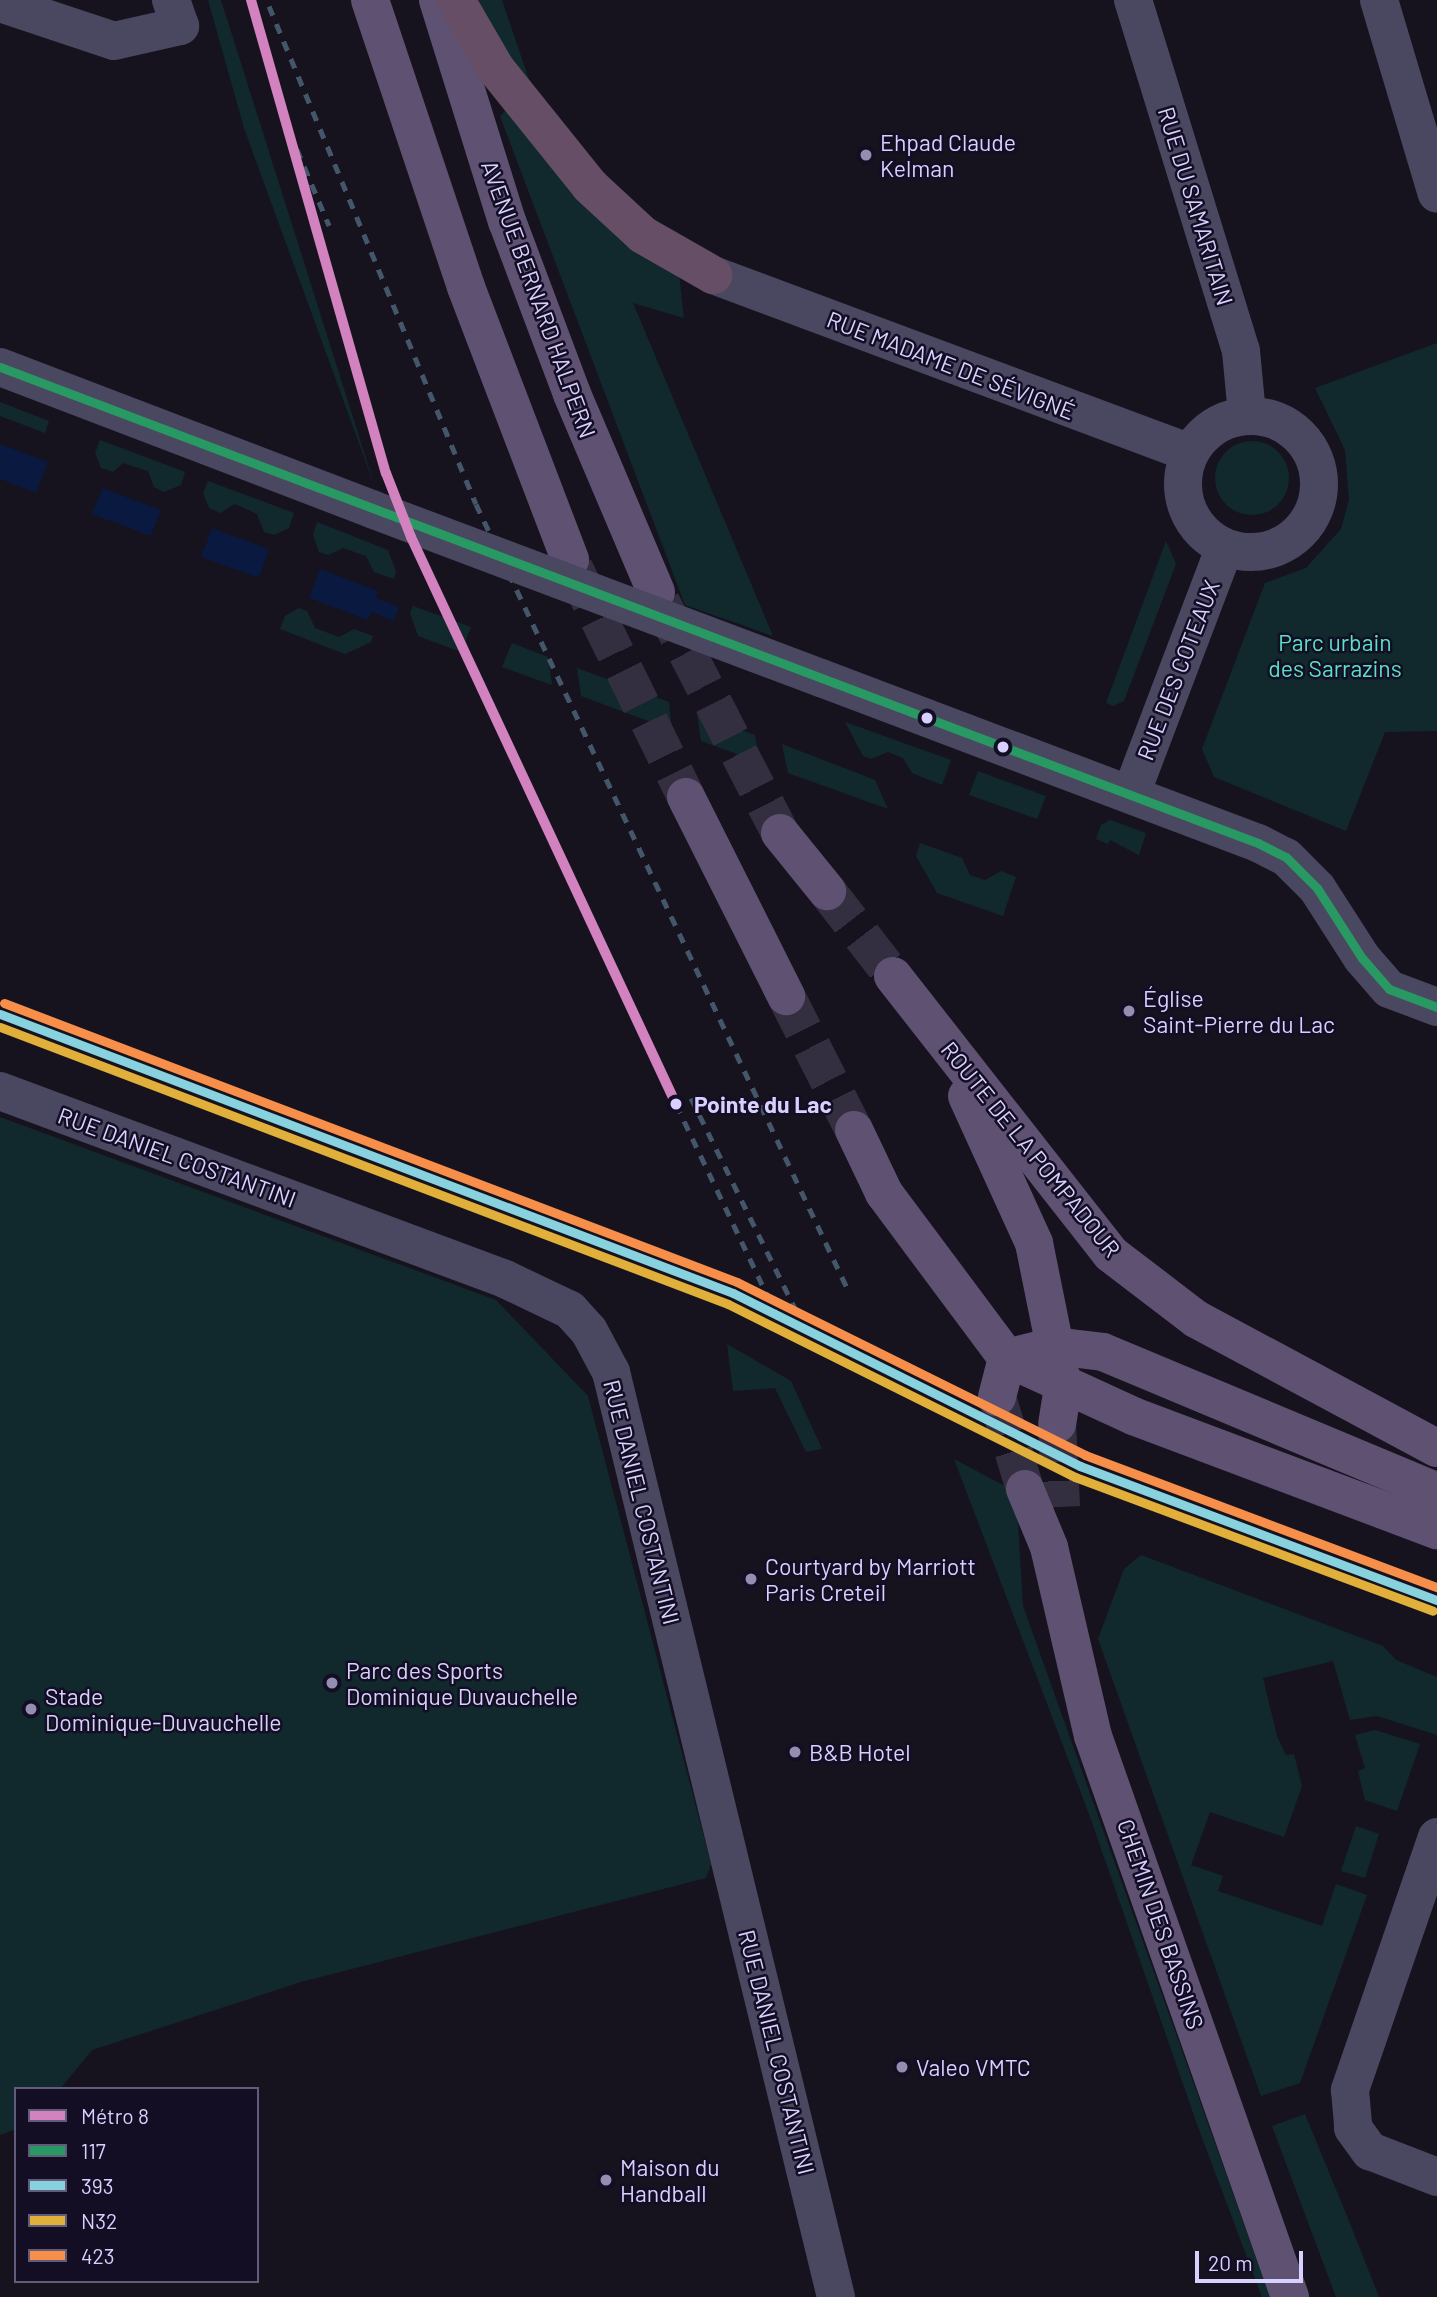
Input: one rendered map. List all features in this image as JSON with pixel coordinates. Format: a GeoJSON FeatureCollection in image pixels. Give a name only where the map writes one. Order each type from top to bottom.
{"type":"FeatureCollection","features":[{"type":"Feature","properties":{"kind":"highway"},"geometry":{"type":"LineString","coordinates":[[456,0],[504,80],[590,186],[643,235],[713,275]]}},
{"type":"Feature","properties":{"kind":"main road"},"geometry":{"type":"LineString","coordinates":[[370,0],[466,287],[570,560]]}},
{"type":"Feature","properties":{"kind":"main road","name":"AVENUE BERNARD HALPERN"},"geometry":{"type":"LineString","coordinates":[[438,0],[507,221],[572,394],[656,592]]}},
{"type":"Feature","properties":{"kind":"main road"},"geometry":{"type":"LineString","coordinates":[[686,797],[786,996]]}},
{"type":"Feature","properties":{"kind":"main road"},"geometry":{"type":"LineString","coordinates":[[780,834],[827,891]]}},
{"type":"Feature","properties":{"kind":"main road"},"geometry":{"type":"LineString","coordinates":[[893,976],[936,1031]]}},
{"type":"Feature","properties":{"kind":"main road","name":"ROUTE DE LA POMPADOUR"},"geometry":{"type":"LineString","coordinates":[[936,1031],[1028,1223],[1063,1387]]}},
{"type":"Feature","properties":{"kind":"main road","name":"ROUTE DE LA POMPADOUR"},"geometry":{"type":"LineString","coordinates":[[936,1031],[1111,1254],[1196,1319],[1437,1448]]}},
{"type":"Feature","properties":{"kind":"main road"},"geometry":{"type":"LineString","coordinates":[[854,1130],[884,1193],[1006,1358],[1063,1387],[1437,1530]]}},
{"type":"Feature","properties":{"kind":"main road"},"geometry":{"type":"LineString","coordinates":[[1006,1358],[1054,1346],[1103,1352],[1437,1492]]}},
{"type":"Feature","properties":{"kind":"main road"},"geometry":{"type":"LineString","coordinates":[[997,1397],[1006,1358]]}},
{"type":"Feature","properties":{"kind":"main road"},"geometry":{"type":"LineString","coordinates":[[1057,1424],[1063,1387]]}},
{"type":"Feature","properties":{"kind":"main road","name":"CHEMIN DES BASSINS"},"geometry":{"type":"LineString","coordinates":[[1025,1489],[1049,1547],[1093,1736],[1290,2297]]}},
{"type":"Feature","properties":{"kind":"main road","name":"CHEMIN DES BASSINS"},"geometry":{"type":"LineString","coordinates":[[1049,1547],[1061,1507]]}},
{"type":"Feature","properties":{"kind":"street"},"geometry":{"type":"LineString","coordinates":[[0,3],[114,41],[180,26],[171,0]]}},
{"type":"Feature","properties":{"kind":"street","name":"RUE DU SAMARITAIN"},"geometry":{"type":"LineString","coordinates":[[1133,0],[1241,351],[1247,415]]}},
{"type":"Feature","properties":{"kind":"street"},"geometry":{"type":"LineString","coordinates":[[1378,0],[1437,194]]}},
{"type":"Feature","properties":{"kind":"street","name":"RUE MADAME DE SÉVIGNÉ"},"geometry":{"type":"LineString","coordinates":[[713,275],[1189,453]]}},
{"type":"Feature","properties":{"kind":"street"},"geometry":{"type":"LineString","coordinates":[[0,367],[1130,794],[1286,857],[1317,888],[1362,958],[1389,989],[1437,1007]]}},
{"type":"Feature","properties":{"kind":"street"},"geometry":{"type":"LineString","coordinates":[[1247,415],[1269,417],[1306,442],[1316,461],[1320,484],[1316,505],[1306,525],[1290,540],[1247,552],[1225,547],[1192,518],[1184,486],[1189,453],[1204,434],[1224,421],[1247,415]]}},
{"type":"Feature","properties":{"kind":"street","name":"RUE DES COTEAUX"},"geometry":{"type":"LineString","coordinates":[[1130,794],[1225,547]]}},
{"type":"Feature","properties":{"kind":"street","name":"RUE DANIEL COSTANTINI"},"geometry":{"type":"LineString","coordinates":[[0,1091],[505,1279],[570,1310],[589,1331],[611,1372],[836,2297]]}},
{"type":"Feature","properties":{"kind":"street"},"geometry":{"type":"LineString","coordinates":[[1437,1837],[1350,2090],[1353,2127],[1370,2151],[1437,2177]]}},
{"type":"Feature","properties":{"kind":"green space"},"geometry":{"type":"Polygon","coordinates":[[[208,0],[221,0],[375,487],[244,128],[208,0]]]}},
{"type":"Feature","properties":{"kind":"green space"},"geometry":{"type":"Polygon","coordinates":[[[477,0],[502,0],[534,94],[505,49],[477,0]]]}},
{"type":"Feature","properties":{"kind":"green space"},"geometry":{"type":"Polygon","coordinates":[[[509,107],[678,266],[684,318],[633,303],[773,636],[685,605],[500,116],[509,107]]]}},
{"type":"Feature","properties":{"kind":"green space","name":"Parc urbain des Sarrazins"},"geometry":{"type":"Polygon","coordinates":[[[1437,343],[1437,731],[1385,732],[1346,831],[1214,777],[1202,749],[1265,583],[1306,568],[1341,529],[1349,500],[1345,450],[1315,388],[1437,343]]]}},
{"type":"Feature","properties":{"kind":"green space"},"geometry":{"type":"Polygon","coordinates":[[[0,402],[49,421],[45,433],[0,416],[0,402]]]}},
{"type":"Feature","properties":{"kind":"green space"},"geometry":{"type":"Polygon","coordinates":[[[100,440],[185,472],[181,485],[164,492],[154,487],[148,471],[123,463],[113,472],[101,468],[95,453],[100,440]]]}},
{"type":"Feature","properties":{"kind":"green space"},"geometry":{"type":"Polygon","coordinates":[[[1245,441],[1259,441],[1273,447],[1283,457],[1289,478],[1283,499],[1273,509],[1259,515],[1245,515],[1231,509],[1221,499],[1215,485],[1215,471],[1221,457],[1231,447],[1245,441]]]}},
{"type":"Feature","properties":{"kind":"green space"},"geometry":{"type":"Polygon","coordinates":[[[208,481],[294,513],[289,528],[274,535],[264,532],[257,514],[235,504],[220,513],[209,508],[203,493],[208,481]]]}},
{"type":"Feature","properties":{"kind":"green space"},"geometry":{"type":"Polygon","coordinates":[[[317,522],[388,550],[396,572],[394,579],[374,572],[366,556],[343,548],[328,555],[319,552],[313,535],[317,522]]]}},
{"type":"Feature","properties":{"kind":"green space"},"geometry":{"type":"Polygon","coordinates":[[[1166,541],[1176,564],[1124,701],[1113,706],[1106,703],[1166,541]]]}},
{"type":"Feature","properties":{"kind":"green space"},"geometry":{"type":"Polygon","coordinates":[[[413,606],[471,627],[461,652],[418,636],[410,613],[413,606]]]}},
{"type":"Feature","properties":{"kind":"green space"},"geometry":{"type":"Polygon","coordinates":[[[299,608],[307,611],[315,628],[339,637],[354,629],[373,636],[371,642],[345,654],[280,629],[285,616],[299,608]]]}},
{"type":"Feature","properties":{"kind":"green space"},"geometry":{"type":"Polygon","coordinates":[[[512,643],[548,657],[552,685],[502,667],[512,643]]]}},
{"type":"Feature","properties":{"kind":"green space"},"geometry":{"type":"Polygon","coordinates":[[[577,668],[669,702],[672,730],[581,696],[577,668]]]}},
{"type":"Feature","properties":{"kind":"green space"},"geometry":{"type":"Polygon","coordinates":[[[697,713],[755,735],[759,762],[701,741],[697,713]]]}},
{"type":"Feature","properties":{"kind":"green space"},"geometry":{"type":"Polygon","coordinates":[[[845,722],[951,760],[942,785],[912,773],[903,758],[888,752],[871,759],[863,756],[845,722]]]}},
{"type":"Feature","properties":{"kind":"green space"},"geometry":{"type":"Polygon","coordinates":[[[782,744],[875,780],[888,809],[788,773],[782,744]]]}},
{"type":"Feature","properties":{"kind":"green space"},"geometry":{"type":"Polygon","coordinates":[[[978,771],[1046,796],[1037,819],[969,795],[978,771]]]}},
{"type":"Feature","properties":{"kind":"green space"},"geometry":{"type":"Polygon","coordinates":[[[1110,820],[1146,833],[1139,855],[1110,840],[1108,844],[1096,839],[1101,825],[1110,820]]]}},
{"type":"Feature","properties":{"kind":"green space"},"geometry":{"type":"Polygon","coordinates":[[[920,843],[962,858],[970,875],[985,880],[1001,871],[1016,877],[1003,916],[937,893],[916,856],[920,843]]]}},
{"type":"Feature","properties":{"kind":"green space","name":"Parc des Sports Dominique Duvauchelle"},"geometry":{"type":"Polygon","coordinates":[[[0,1117],[496,1300],[588,1396],[711,1864],[706,1878],[301,1982],[92,2050],[62,2087],[14,2087],[14,2130],[0,2135],[0,1117]]]}},
{"type":"Feature","properties":{"kind":"green space"},"geometry":{"type":"Polygon","coordinates":[[[727,1344],[791,1381],[822,1449],[806,1452],[775,1388],[733,1391],[727,1344]]]}},
{"type":"Feature","properties":{"kind":"green space"},"geometry":{"type":"Polygon","coordinates":[[[954,1459],[1016,1492],[1023,1606],[1270,2297],[1262,2297],[1198,2127],[1089,1814],[954,1459]]]}},
{"type":"Feature","properties":{"kind":"green space"},"geometry":{"type":"Polygon","coordinates":[[[1141,1555],[1383,1646],[1396,1660],[1437,1677],[1437,1735],[1377,1716],[1350,1720],[1333,1661],[1263,1678],[1277,1736],[1286,1755],[1294,1754],[1302,1786],[1284,1837],[1210,1812],[1191,1865],[1223,1876],[1218,1891],[1322,1926],[1336,1884],[1367,1895],[1300,2083],[1261,2096],[1098,1639],[1124,1569],[1141,1555]]]}},
{"type":"Feature","properties":{"kind":"green space"},"geometry":{"type":"Polygon","coordinates":[[[1375,1730],[1420,1744],[1397,1811],[1365,1800],[1358,1771],[1365,1768],[1355,1735],[1375,1730]]]}},
{"type":"Feature","properties":{"kind":"green space"},"geometry":{"type":"Polygon","coordinates":[[[1356,1826],[1379,1834],[1365,1878],[1341,1871],[1356,1826]]]}},
{"type":"Feature","properties":{"kind":"green space"},"geometry":{"type":"Polygon","coordinates":[[[1305,2114],[1379,2297],[1336,2297],[1272,2126],[1305,2114]]]}},
{"type":"Feature","properties":{"kind":"water"},"geometry":{"type":"Polygon","coordinates":[[[0,444],[48,462],[36,493],[0,479],[0,444]]]}},
{"type":"Feature","properties":{"kind":"water"},"geometry":{"type":"Polygon","coordinates":[[[102,488],[161,510],[151,536],[92,514],[102,488]]]}},
{"type":"Feature","properties":{"kind":"water"},"geometry":{"type":"Polygon","coordinates":[[[212,528],[269,549],[259,578],[201,557],[212,528]]]}},
{"type":"Feature","properties":{"kind":"water"},"geometry":{"type":"Polygon","coordinates":[[[320,569],[378,591],[376,598],[399,607],[394,621],[371,612],[368,620],[309,598],[320,569]]]}},
{"type":"Feature","properties":{"kind":"tunnel"},"geometry":{"type":"LineString","coordinates":[[574,568],[686,797]]}},
{"type":"Feature","properties":{"kind":"tunnel"},"geometry":{"type":"LineString","coordinates":[[661,602],[780,833]]}},
{"type":"Feature","properties":{"kind":"tunnel"},"geometry":{"type":"LineString","coordinates":[[827,891],[893,976]]}},
{"type":"Feature","properties":{"kind":"tunnel"},"geometry":{"type":"LineString","coordinates":[[786,996],[854,1130]]}},
{"type":"Feature","properties":{"kind":"tunnel"},"geometry":{"type":"LineString","coordinates":[[997,1397],[1025,1489]]}},
{"type":"Feature","properties":{"kind":"tunnel"},"geometry":{"type":"LineString","coordinates":[[1057,1424],[1061,1507]]}},
{"type":"Feature","properties":{"kind":"railway"},"geometry":{"type":"LineString","coordinates":[[269,6],[476,504],[849,1292]]}},
{"type":"Feature","properties":{"kind":"railway"},"geometry":{"type":"LineString","coordinates":[[282,114],[329,225]]}},
{"type":"Feature","properties":{"kind":"railway"},"geometry":{"type":"LineString","coordinates":[[691,1098],[799,1317]]}},
{"type":"Feature","properties":{"kind":"railway"},"geometry":{"type":"LineString","coordinates":[[676,1104],[779,1320]]}},
{"type":"Feature","properties":{"kind":"metro line","name":"8"},"geometry":{"type":"LineString","coordinates":[[251,0],[386,473],[411,537],[676,1104]]}},
{"type":"Feature","properties":{"kind":"transit line","name":"117"},"geometry":{"type":"LineString","coordinates":[[0,367],[1258,843],[1286,857],[1317,888],[1362,958],[1389,989],[1437,1007]]}},
{"type":"Feature","properties":{"kind":"transit line","name":"423"},"geometry":{"type":"LineString","coordinates":[[4,1003],[737,1282],[1085,1455],[1437,1587]]}},
{"type":"Feature","properties":{"kind":"transit line","name":"393"},"geometry":{"type":"LineString","coordinates":[[0,1014],[733,1293],[1080,1466],[1437,1600]]}},
{"type":"Feature","properties":{"kind":"transit line","name":"N32"},"geometry":{"type":"LineString","coordinates":[[0,1027],[728,1304],[1075,1477],[1433,1611]]}},
{"type":"Feature","properties":{"kind":"place","name":"Ehpad Claude Kelman"},"geometry":{"type":"Point","coordinates":[866,155]}},
{"type":"Feature","properties":{"kind":"place","name":"Église Saint-Pierre du Lac"},"geometry":{"type":"Point","coordinates":[1129,1011]}},
{"type":"Feature","properties":{"kind":"place","name":"Pointe du Lac"},"geometry":{"type":"Point","coordinates":[676,1104]}},
{"type":"Feature","properties":{"kind":"place","name":"Courtyard by Marriott Paris Creteil"},"geometry":{"type":"Point","coordinates":[751,1579]}},
{"type":"Feature","properties":{"kind":"place","name":"Parc des Sports Dominique Duvauchelle"},"geometry":{"type":"Point","coordinates":[332,1683]}},
{"type":"Feature","properties":{"kind":"place","name":"Stade Dominique-Duvauchelle"},"geometry":{"type":"Point","coordinates":[31,1709]}},
{"type":"Feature","properties":{"kind":"place","name":"B&B Hotel"},"geometry":{"type":"Point","coordinates":[795,1752]}},
{"type":"Feature","properties":{"kind":"place","name":"Valeo VMTC"},"geometry":{"type":"Point","coordinates":[902,2067]}},
{"type":"Feature","properties":{"kind":"place","name":"Maison du Handball"},"geometry":{"type":"Point","coordinates":[606,2180]}}]}
